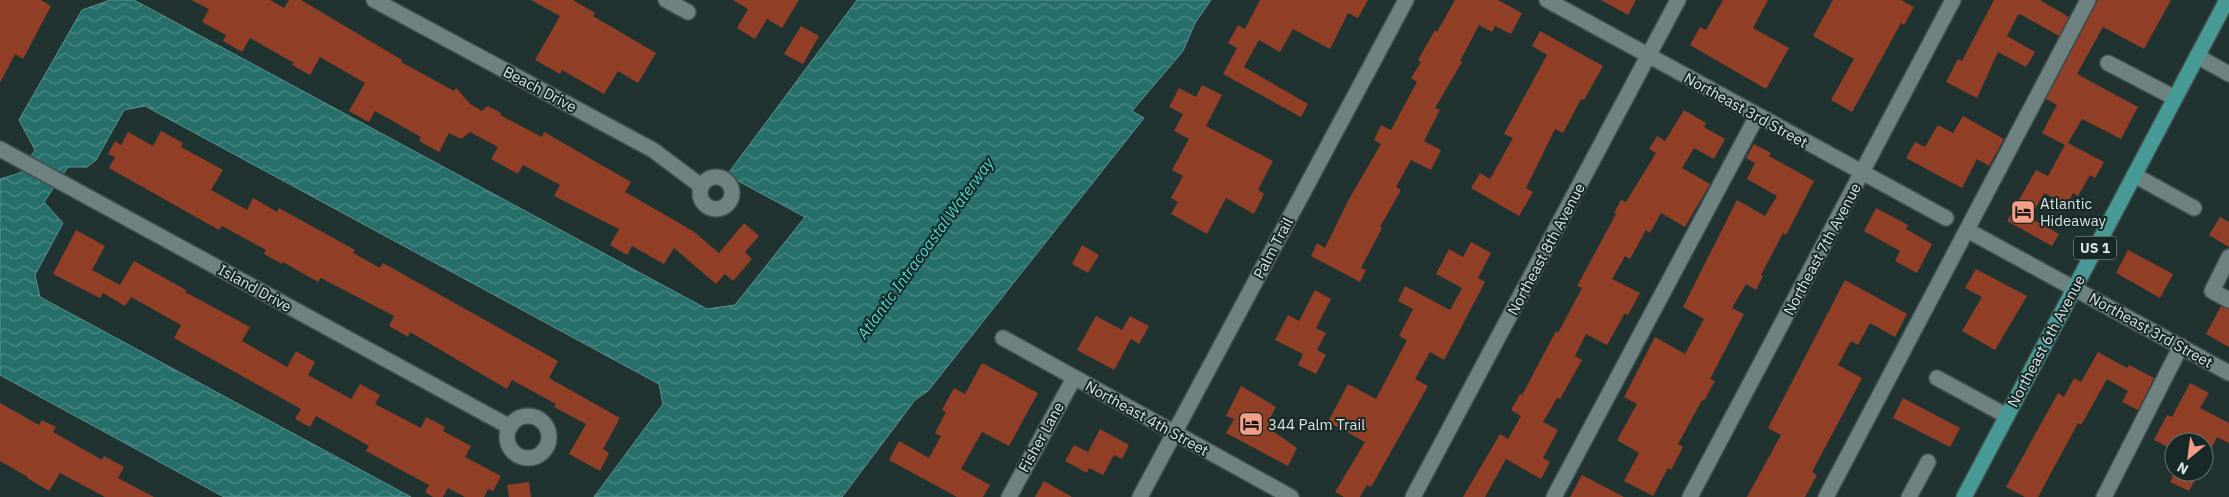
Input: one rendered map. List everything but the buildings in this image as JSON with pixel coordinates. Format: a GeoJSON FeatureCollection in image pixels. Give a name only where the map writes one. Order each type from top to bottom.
{"type":"FeatureCollection","features":[{"type":"Feature","properties":{"kind":"main road","name":"Northeast 6th Avenue"},"geometry":{"type":"LineString","coordinates":[[1964,497],[2227,0]]}},
{"type":"Feature","properties":{"kind":"street","name":"Beach Drive"},"geometry":{"type":"LineString","coordinates":[[374,0],[653,150],[701,186]]}},
{"type":"Feature","properties":{"kind":"street"},"geometry":{"type":"LineString","coordinates":[[666,0],[688,12]]}},
{"type":"Feature","properties":{"kind":"street","name":"Palm Trail"},"geometry":{"type":"LineString","coordinates":[[1140,497],[1406,0]]}},
{"type":"Feature","properties":{"kind":"street","name":"Northeast 3rd Street"},"geometry":{"type":"LineString","coordinates":[[1547,0],[1946,218]]}},
{"type":"Feature","properties":{"kind":"street","name":"Northeast 8th Avenue"},"geometry":{"type":"LineString","coordinates":[[1413,497],[1678,0]]}},
{"type":"Feature","properties":{"kind":"street","name":"Northeast 7th Avenue"},"geometry":{"type":"LineString","coordinates":[[1690,497],[1954,0]]}},
{"type":"Feature","properties":{"kind":"street"},"geometry":{"type":"LineString","coordinates":[[1826,497],[2088,0]]}},
{"type":"Feature","properties":{"kind":"street"},"geometry":{"type":"LineString","coordinates":[[2196,56],[2229,74]]}},
{"type":"Feature","properties":{"kind":"street"},"geometry":{"type":"LineString","coordinates":[[2108,63],[2174,98]]}},
{"type":"Feature","properties":{"kind":"street"},"geometry":{"type":"LineString","coordinates":[[1554,497],[1757,116]]}},
{"type":"Feature","properties":{"kind":"street","name":"Island Drive"},"geometry":{"type":"LineString","coordinates":[[0,149],[510,427]]}},
{"type":"Feature","properties":{"kind":"street"},"geometry":{"type":"LineString","coordinates":[[2134,174],[2194,208]]}},
{"type":"Feature","properties":{"kind":"street","name":"Northeast 3rd Street"},"geometry":{"type":"LineString","coordinates":[[1967,230],[2229,373]]}},
{"type":"Feature","properties":{"kind":"street"},"geometry":{"type":"LineString","coordinates":[[2229,258],[2212,291],[2229,300]]}},
{"type":"Feature","properties":{"kind":"street","name":"Northeast 4th Street"},"geometry":{"type":"LineString","coordinates":[[1003,338],[1291,497]]}},
{"type":"Feature","properties":{"kind":"street"},"geometry":{"type":"LineString","coordinates":[[2104,497],[2181,346]]}},
{"type":"Feature","properties":{"kind":"street","name":"Fisher Lane"},"geometry":{"type":"LineString","coordinates":[[1009,497],[1074,378]]}},
{"type":"Feature","properties":{"kind":"street"},"geometry":{"type":"LineString","coordinates":[[1937,378],[2007,416]]}},
{"type":"Feature","properties":{"kind":"street"},"geometry":{"type":"LineString","coordinates":[[1909,497],[1928,462]]}},
{"type":"Feature","properties":{"kind":"water","name":"Atlantic Intracoastal Waterway"},"geometry":{"type":"Polygon","coordinates":[[[110,0],[134,0],[707,309],[735,305],[805,217],[727,175],[857,0],[1211,0],[1195,23],[1183,51],[1132,111],[1144,118],[928,391],[915,400],[842,497],[594,497],[663,404],[659,384],[145,106],[124,110],[96,160],[87,167],[68,167],[44,202],[63,223],[35,275],[40,297],[411,497],[224,497],[0,375],[0,179],[20,173],[35,150],[19,120],[82,10],[110,0]]]}},
{"type":"Feature","properties":{"kind":"place","name":"Atlantic Hideaway"},"geometry":{"type":"Point","coordinates":[2023,212]}},
{"type":"Feature","properties":{"kind":"place","name":"344 Palm Trail"},"geometry":{"type":"Point","coordinates":[1251,424]}}]}
